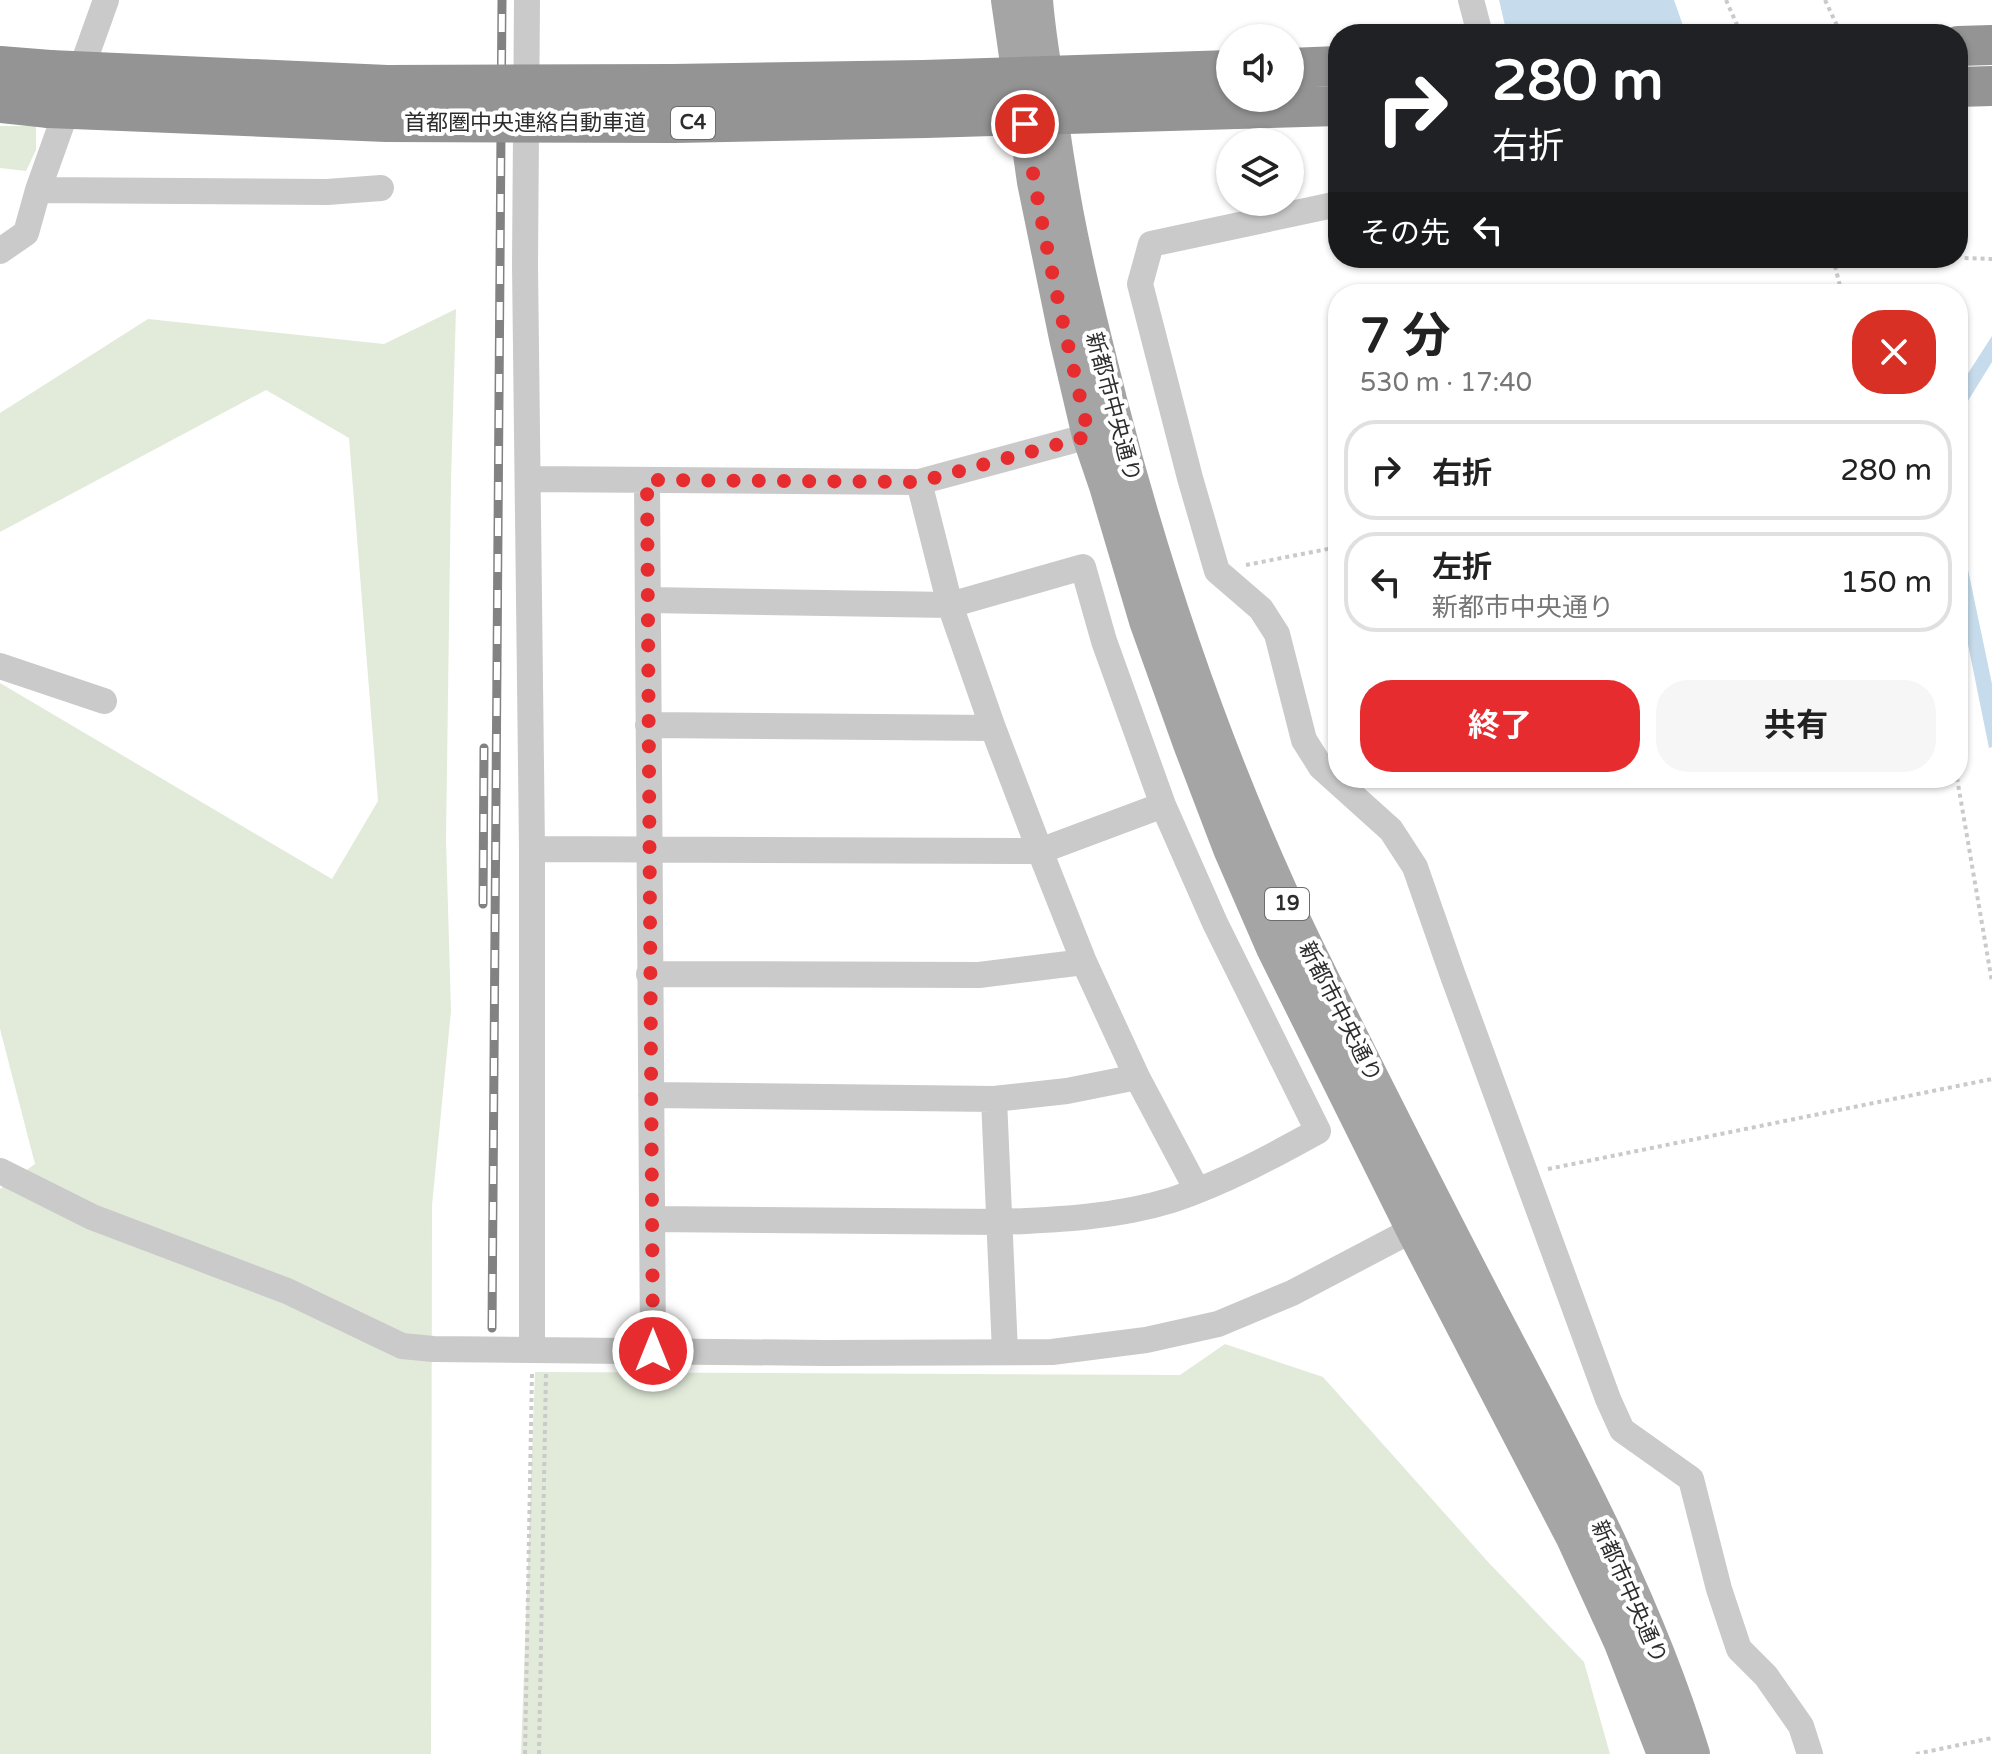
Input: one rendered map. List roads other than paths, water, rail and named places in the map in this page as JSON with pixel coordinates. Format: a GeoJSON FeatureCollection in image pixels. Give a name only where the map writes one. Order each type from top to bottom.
{"type":"FeatureCollection","features":[{"type":"Feature","properties":{"kind":"highway"},"geometry":{"type":"LineString","coordinates":[[1968,46],[1992,45]]}},
{"type":"Feature","properties":{"kind":"highway","name":"首都圏中央連絡自動車道"},"geometry":{"type":"LineString","coordinates":[[0,66],[49,89],[386,122],[674,123],[1328,106]]}},
{"type":"Feature","properties":{"kind":"highway"},"geometry":{"type":"LineString","coordinates":[[1304,67],[1328,66]]}},
{"type":"Feature","properties":{"kind":"highway","name":"首都圏中央連絡自動車道"},"geometry":{"type":"LineString","coordinates":[[0,103],[49,89],[673,84],[1216,70]]}},
{"type":"Feature","properties":{"kind":"highway"},"geometry":{"type":"LineString","coordinates":[[1968,87],[1992,86]]}},
{"type":"Feature","properties":{"kind":"main road","name":"新都市中央通り"},"geometry":{"type":"LineString","coordinates":[[1008,0],[1034,182],[1089,436],[1146,621],[1230,849],[1273,948],[1428,1222],[1564,1450],[1653,1642],[1693,1754]]}},
{"type":"Feature","properties":{"kind":"main road","name":"新都市中央通り"},"geometry":{"type":"LineString","coordinates":[[1036,0],[1059,172],[1092,328],[1128,467],[1173,617],[1215,738],[1259,846],[1621,1643],[1664,1754]]}},
{"type":"Feature","properties":{"kind":"street"},"geometry":{"type":"LineString","coordinates":[[0,251],[26,233],[38,190],[106,0]]}},
{"type":"Feature","properties":{"kind":"street"},"geometry":{"type":"LineString","coordinates":[[527,0],[525,265],[540,1350]]}},
{"type":"Feature","properties":{"kind":"street"},"geometry":{"type":"LineString","coordinates":[[1471,0],[1477,24]]}},
{"type":"Feature","properties":{"kind":"street"},"geometry":{"type":"LineString","coordinates":[[38,190],[327,192],[381,188]]}},
{"type":"Feature","properties":{"kind":"street"},"geometry":{"type":"LineString","coordinates":[[1328,206],[1151,244],[1140,284],[1217,571],[1261,609],[1277,634],[1304,740],[1328,773]]}},
{"type":"Feature","properties":{"kind":"street"},"geometry":{"type":"LineString","coordinates":[[528,479],[919,482],[1089,436]]}},
{"type":"Feature","properties":{"kind":"street"},"geometry":{"type":"LineString","coordinates":[[647,480],[653,1351]]}},
{"type":"Feature","properties":{"kind":"street"},"geometry":{"type":"LineString","coordinates":[[919,482],[950,605],[1040,851],[1084,962],[1137,1077],[1197,1190]]}},
{"type":"Feature","properties":{"kind":"street"},"geometry":{"type":"LineString","coordinates":[[648,600],[950,605],[1083,567],[1104,641],[1163,805],[1215,923],[1318,1131],[1254,1166],[1197,1190],[1162,1203],[1105,1214],[1050,1221],[1000,1222],[652,1219]]}},
{"type":"Feature","properties":{"kind":"street"},"geometry":{"type":"LineString","coordinates":[[0,666],[104,701]]}},
{"type":"Feature","properties":{"kind":"street"},"geometry":{"type":"LineString","coordinates":[[648,725],[993,728]]}},
{"type":"Feature","properties":{"kind":"street"},"geometry":{"type":"LineString","coordinates":[[1344,788],[1391,830],[1415,867],[1608,1399],[1622,1430],[1691,1479],[1719,1589],[1739,1649],[1766,1676],[1801,1726],[1810,1754]]}},
{"type":"Feature","properties":{"kind":"street"},"geometry":{"type":"LineString","coordinates":[[532,849],[1040,851],[1163,805]]}},
{"type":"Feature","properties":{"kind":"street"},"geometry":{"type":"LineString","coordinates":[[649,974],[979,975],[1084,962]]}},
{"type":"Feature","properties":{"kind":"street"},"geometry":{"type":"LineString","coordinates":[[651,1095],[994,1099],[1067,1091],[1137,1077]]}},
{"type":"Feature","properties":{"kind":"street"},"geometry":{"type":"LineString","coordinates":[[994,1099],[1005,1352]]}},
{"type":"Feature","properties":{"kind":"street"},"geometry":{"type":"LineString","coordinates":[[0,1171],[92,1217],[287,1291],[402,1346],[433,1349],[1052,1352],[1146,1340],[1218,1324],[1292,1293],[1428,1222]]}},
{"type":"Feature","properties":{"kind":"water"},"geometry":{"type":"Polygon","coordinates":[[[1499,0],[1674,0],[1682,24],[1505,24],[1499,0]]]}},
{"type":"Feature","properties":{"kind":"water"},"geometry":{"type":"Polygon","coordinates":[[[1992,336],[1992,362],[1968,401],[1968,373],[1992,336]]]}},
{"type":"Feature","properties":{"kind":"water"},"geometry":{"type":"Polygon","coordinates":[[[1968,570],[1992,684],[1992,747],[1989,748],[1968,644],[1968,570]]]}},
{"type":"Feature","properties":{"kind":"railway"},"geometry":{"type":"LineString","coordinates":[[492,1328],[502,0]]}},
{"type":"Feature","properties":{"kind":"railway"},"geometry":{"type":"LineString","coordinates":[[483,904],[484,748]]}}]}
